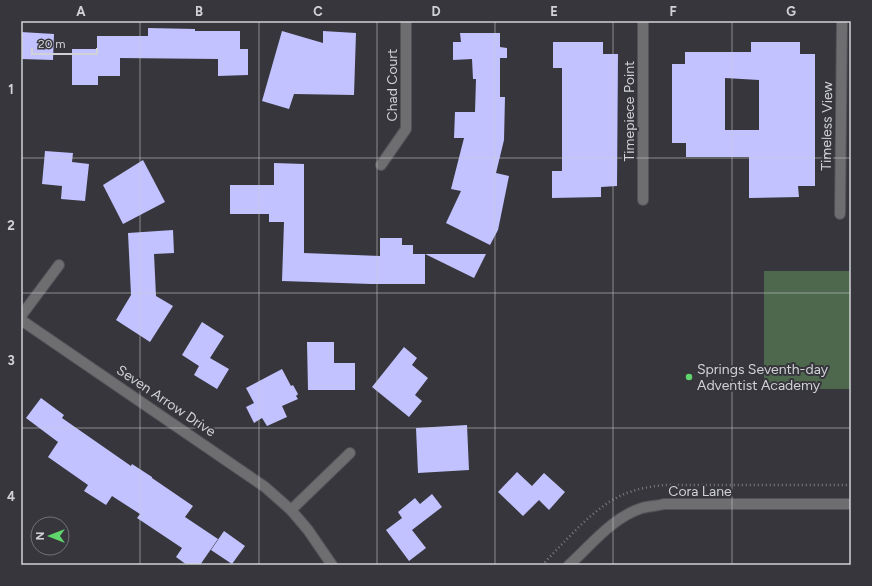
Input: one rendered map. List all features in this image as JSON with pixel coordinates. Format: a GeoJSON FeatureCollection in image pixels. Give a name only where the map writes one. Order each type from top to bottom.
{"type":"FeatureCollection","features":[{"type":"Feature","properties":{"kind":"street","name":"Chad Court"},"geometry":{"type":"LineString","coordinates":[[381,165],[406,129],[406,21]]}},
{"type":"Feature","properties":{"kind":"street","name":"Timepiece Point"},"geometry":{"type":"LineString","coordinates":[[643,21],[643,200]]}},
{"type":"Feature","properties":{"kind":"street","name":"Timeless View"},"geometry":{"type":"LineString","coordinates":[[840,214],[847,38],[842,21]]}},
{"type":"Feature","properties":{"kind":"street"},"geometry":{"type":"LineString","coordinates":[[21,316],[59,265]]}},
{"type":"Feature","properties":{"kind":"street","name":"Seven Arrow Drive"},"geometry":{"type":"LineString","coordinates":[[21,320],[265,487],[291,510],[308,530],[332,565]]}},
{"type":"Feature","properties":{"kind":"street"},"geometry":{"type":"LineString","coordinates":[[291,510],[350,453]]}},
{"type":"Feature","properties":{"kind":"street","name":"Cora Lane"},"geometry":{"type":"LineString","coordinates":[[569,565],[606,529],[623,516],[642,508],[664,504],[851,504]]}},
{"type":"Feature","properties":{"kind":"green space"},"geometry":{"type":"Polygon","coordinates":[[[764,271],[851,271],[851,389],[764,389],[764,271]]]}},
{"type":"Feature","properties":{"kind":"building"},"geometry":{"type":"Polygon","coordinates":[[[148,28],[195,29],[195,31],[240,31],[240,49],[248,49],[248,75],[218,76],[218,59],[120,58],[120,76],[98,76],[98,85],[72,85],[72,49],[97,49],[97,36],[148,36],[148,28]]]}},
{"type":"Feature","properties":{"kind":"building"},"geometry":{"type":"Polygon","coordinates":[[[282,31],[323,43],[323,31],[356,33],[354,95],[294,94],[289,109],[262,101],[282,31]]]}},
{"type":"Feature","properties":{"kind":"building"},"geometry":{"type":"Polygon","coordinates":[[[21,32],[54,34],[53,60],[21,59],[21,32]]]}},
{"type":"Feature","properties":{"kind":"building"},"geometry":{"type":"Polygon","coordinates":[[[460,33],[500,33],[500,47],[507,48],[507,58],[500,58],[500,97],[505,97],[504,140],[496,173],[509,176],[498,230],[490,245],[446,223],[461,191],[451,189],[464,138],[454,138],[455,112],[475,112],[476,79],[473,79],[472,59],[453,60],[453,42],[461,42],[460,33]]]}},
{"type":"Feature","properties":{"kind":"building"},"geometry":{"type":"Polygon","coordinates":[[[553,42],[603,42],[603,54],[618,54],[617,186],[601,187],[601,197],[552,198],[552,171],[562,171],[562,68],[553,68],[553,42]]]}},
{"type":"Feature","properties":{"kind":"building"},"geometry":{"type":"Polygon","coordinates":[[[751,42],[800,42],[800,54],[815,54],[815,186],[798,186],[799,197],[749,198],[749,157],[686,157],[686,143],[672,143],[672,64],[685,64],[685,52],[751,52],[751,42]],[[725,78],[725,130],[759,130],[759,80],[725,78]]]}},
{"type":"Feature","properties":{"kind":"building"},"geometry":{"type":"Polygon","coordinates":[[[45,151],[73,153],[72,162],[89,164],[85,201],[61,199],[62,186],[42,184],[45,151]]]}},
{"type":"Feature","properties":{"kind":"building"},"geometry":{"type":"Polygon","coordinates":[[[143,160],[165,202],[123,224],[103,185],[143,160]]]}},
{"type":"Feature","properties":{"kind":"building"},"geometry":{"type":"Polygon","coordinates":[[[274,163],[304,164],[304,253],[380,256],[380,238],[402,238],[402,245],[413,245],[413,254],[425,254],[425,284],[282,281],[284,222],[269,222],[269,214],[230,214],[230,185],[274,185],[274,163]]]}},
{"type":"Feature","properties":{"kind":"building"},"geometry":{"type":"Polygon","coordinates":[[[173,230],[174,253],[154,254],[156,296],[173,306],[150,342],[116,320],[131,295],[128,233],[173,230]]]}},
{"type":"Feature","properties":{"kind":"building"},"geometry":{"type":"Polygon","coordinates":[[[425,254],[486,254],[474,278],[425,254]]]}},
{"type":"Feature","properties":{"kind":"building"},"geometry":{"type":"Polygon","coordinates":[[[202,322],[224,336],[210,358],[229,369],[217,389],[194,375],[199,366],[182,355],[202,322]]]}},
{"type":"Feature","properties":{"kind":"building"},"geometry":{"type":"Polygon","coordinates":[[[307,342],[334,342],[334,363],[355,363],[355,390],[308,390],[307,342]]]}},
{"type":"Feature","properties":{"kind":"building"},"geometry":{"type":"Polygon","coordinates":[[[404,347],[417,358],[412,365],[428,378],[415,395],[422,401],[409,417],[372,387],[404,347]]]}},
{"type":"Feature","properties":{"kind":"building"},"geometry":{"type":"Polygon","coordinates":[[[282,369],[291,386],[293,385],[298,394],[296,396],[298,399],[282,406],[287,417],[267,426],[262,418],[254,423],[246,407],[254,403],[246,388],[282,369]]]}},
{"type":"Feature","properties":{"kind":"building"},"geometry":{"type":"Polygon","coordinates":[[[41,398],[64,415],[62,418],[131,466],[132,464],[193,506],[185,517],[218,539],[200,565],[187,565],[176,557],[182,548],[137,518],[140,514],[112,496],[106,505],[84,491],[88,485],[48,457],[58,442],[26,418],[41,398]]]}},
{"type":"Feature","properties":{"kind":"building"},"geometry":{"type":"Polygon","coordinates":[[[467,425],[469,470],[418,473],[416,428],[467,425]]]}},
{"type":"Feature","properties":{"kind":"building"},"geometry":{"type":"Polygon","coordinates":[[[517,472],[532,486],[544,473],[565,492],[549,510],[539,500],[523,516],[498,492],[517,472]]]}},
{"type":"Feature","properties":{"kind":"building"},"geometry":{"type":"Polygon","coordinates":[[[432,494],[442,507],[412,530],[426,548],[409,561],[386,530],[402,518],[398,512],[415,498],[420,504],[432,494]]]}},
{"type":"Feature","properties":{"kind":"building"},"geometry":{"type":"Polygon","coordinates":[[[224,531],[245,546],[232,564],[211,550],[224,531]]]}},
{"type":"Feature","properties":{"kind":"place","name":"Springs Seventh-day Adventist Academy"},"geometry":{"type":"Point","coordinates":[689,377]}}]}
